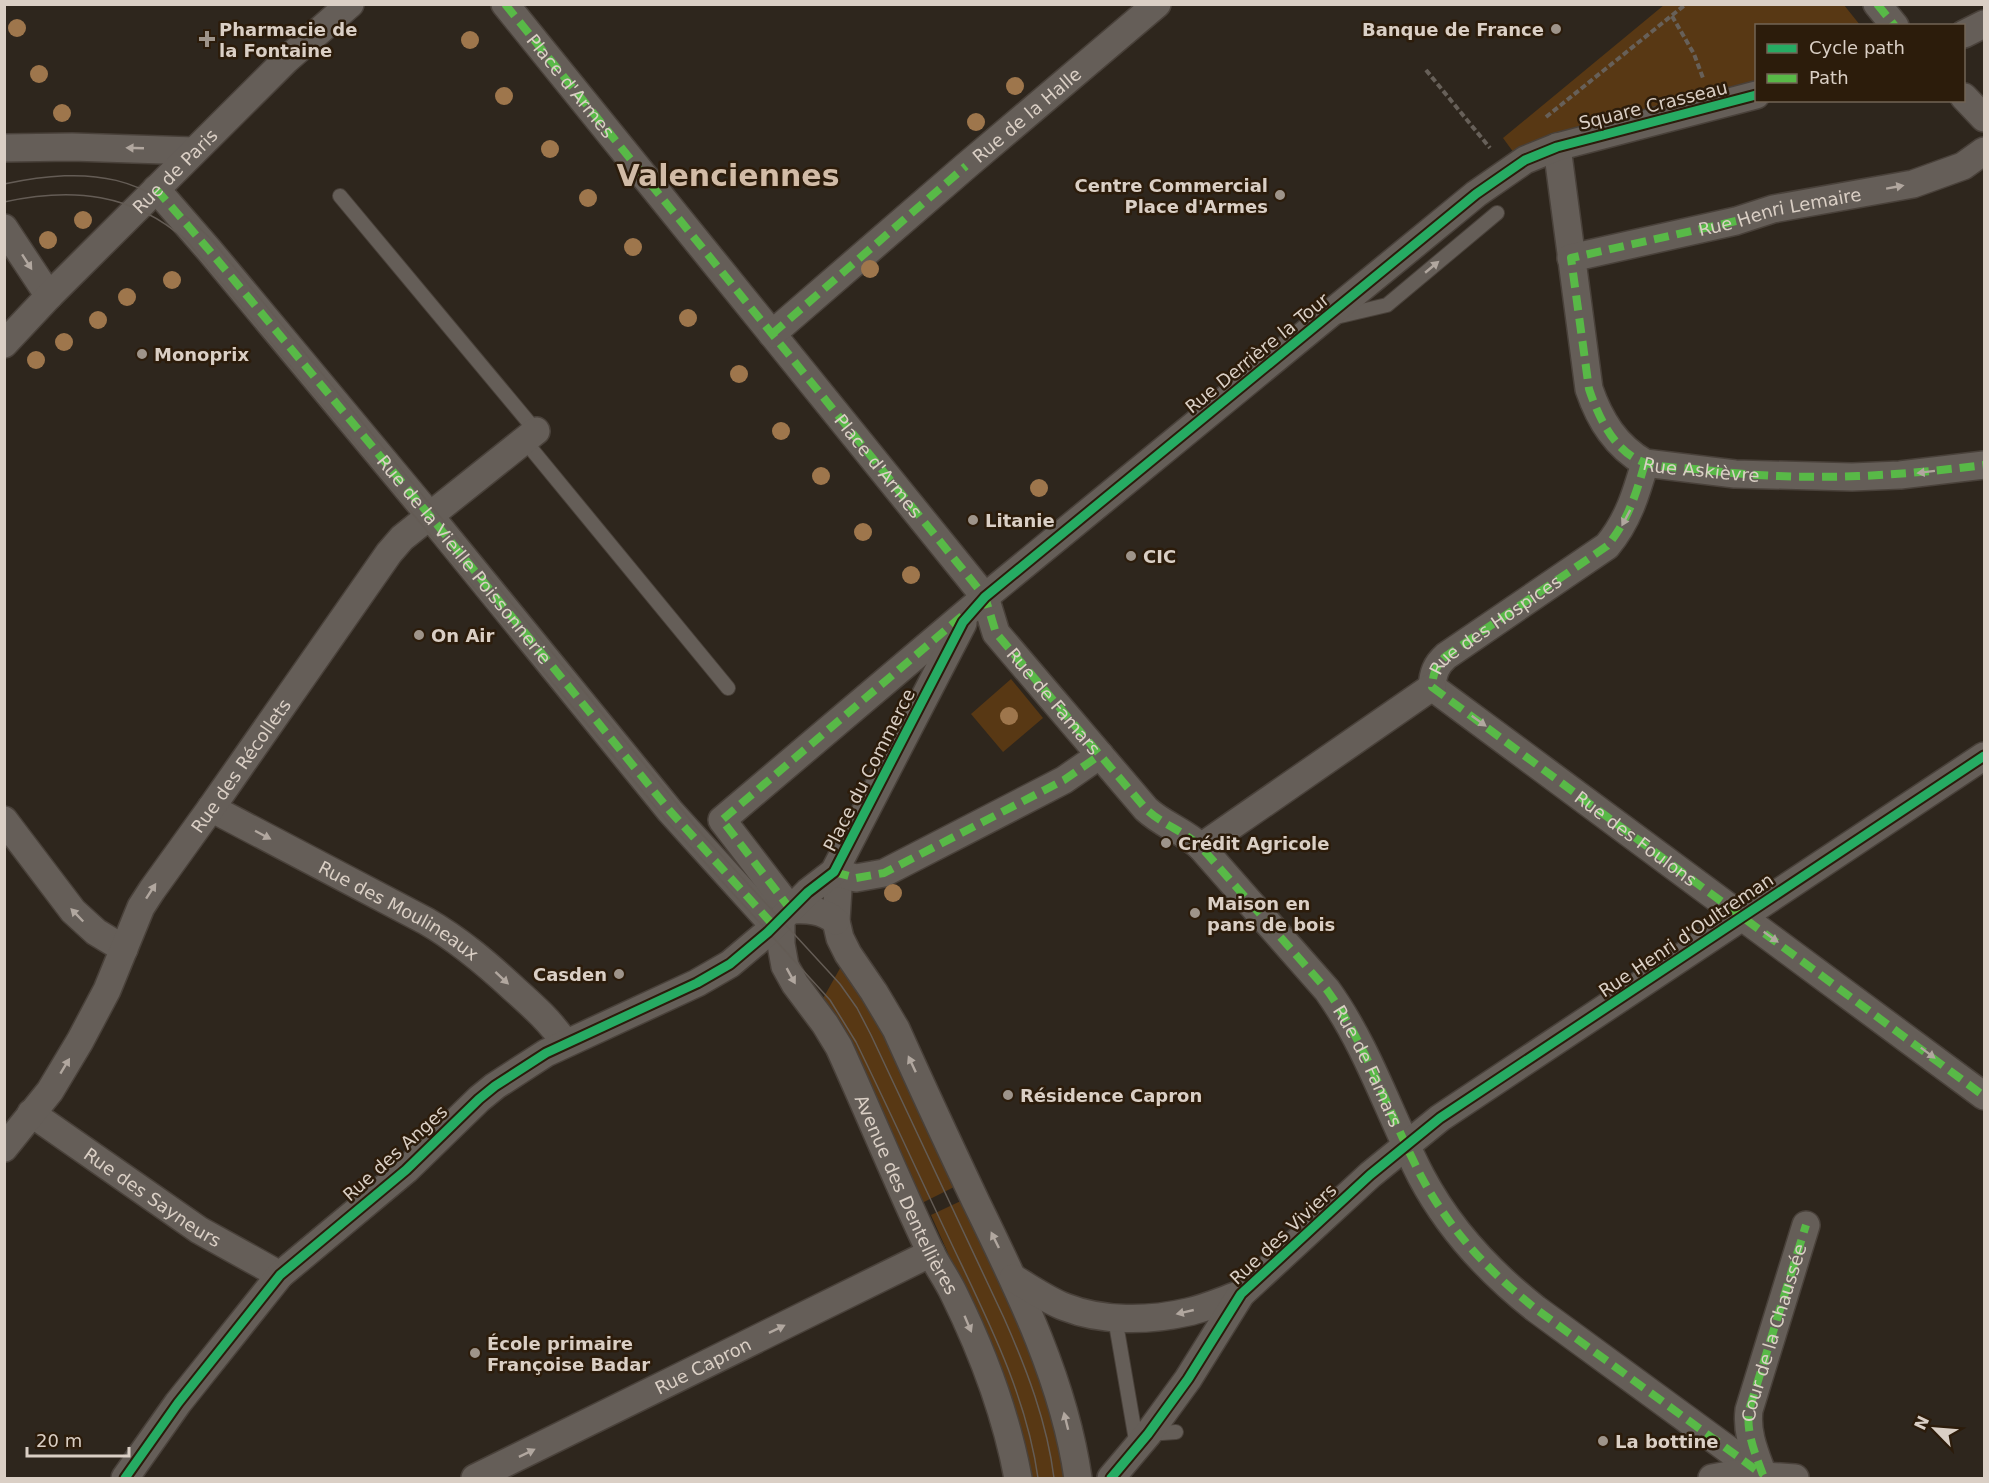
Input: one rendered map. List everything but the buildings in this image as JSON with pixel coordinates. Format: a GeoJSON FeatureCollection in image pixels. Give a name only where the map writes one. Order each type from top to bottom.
{"type":"FeatureCollection","features":[{"type":"Feature","properties":{"kind":"street","name":"Rue de Paris"},"geometry":{"type":"LineString","coordinates":[[4,344],[49,296],[286,60],[350,4]]}},
{"type":"Feature","properties":{"kind":"street","name":"Place d'Armes"},"geometry":{"type":"LineString","coordinates":[[505,4],[985,597]]}},
{"type":"Feature","properties":{"kind":"street","name":"Rue de la Halle"},"geometry":{"type":"LineString","coordinates":[[772,334],[1157,4]]}},
{"type":"Feature","properties":{"kind":"street"},"geometry":{"type":"LineString","coordinates":[[1877,4],[1893,24]]}},
{"type":"Feature","properties":{"kind":"street"},"geometry":{"type":"LineString","coordinates":[[1965,34],[1984,24]]}},
{"type":"Feature","properties":{"kind":"street","name":"Square Crasseau"},"geometry":{"type":"LineString","coordinates":[[1557,147],[1755,95]]}},
{"type":"Feature","properties":{"kind":"street"},"geometry":{"type":"LineString","coordinates":[[1965,98],[1984,118]]}},
{"type":"Feature","properties":{"kind":"street"},"geometry":{"type":"LineString","coordinates":[[4,148],[72,147],[194,151]]}},
{"type":"Feature","properties":{"kind":"street","name":"Rue Derrière la Tour"},"geometry":{"type":"LineString","coordinates":[[985,597],[1476,194],[1525,160],[1557,147]]}},
{"type":"Feature","properties":{"kind":"street","name":"Rue Askièvre"},"geometry":{"type":"LineString","coordinates":[[1557,147],[1589,389],[1594,405],[1616,441],[1633,456],[1645,463],[1735,474],[1852,477],[1900,475],[1984,465]]}},
{"type":"Feature","properties":{"kind":"street","name":"Rue Henri Lemaire"},"geometry":{"type":"LineString","coordinates":[[1571,258],[1736,221],[1773,209],[1913,184],[1963,166],[1984,151]]}},
{"type":"Feature","properties":{"kind":"street","name":"Rue de la Vieille Poissonnerie"},"geometry":{"type":"LineString","coordinates":[[156,189],[430,516],[670,811],[776,924]]}},
{"type":"Feature","properties":{"kind":"street"},"geometry":{"type":"LineString","coordinates":[[4,228],[49,296]]}},
{"type":"Feature","properties":{"kind":"street","name":"Rue des Récollets"},"geometry":{"type":"LineString","coordinates":[[4,1148],[50,1091],[89,1025],[107,990],[141,907],[152,890],[389,553],[402,538],[530,436]]}},
{"type":"Feature","properties":{"kind":"street","name":"Rue des Hospices"},"geometry":{"type":"LineString","coordinates":[[1201,847],[1432,687],[1433,674],[1438,664],[1446,656],[1607,546],[1616,536],[1629,513],[1645,463]]}},
{"type":"Feature","properties":{"kind":"street","name":"Rue de Famars"},"geometry":{"type":"LineString","coordinates":[[985,597],[996,633],[1146,809],[1201,847],[1311,970],[1340,1008],[1363,1046],[1421,1176],[1445,1216],[1490,1270],[1536,1310],[1763,1475],[1795,1479]]}},
{"type":"Feature","properties":{"kind":"street","name":"Place du Commerce"},"geometry":{"type":"LineString","coordinates":[[985,597],[963,622],[834,872],[808,892],[776,924],[722,820],[985,597]]}},
{"type":"Feature","properties":{"kind":"street","name":"Rue des Foulons"},"geometry":{"type":"LineString","coordinates":[[1432,687],[1984,1095]]}},
{"type":"Feature","properties":{"kind":"street","name":"Place du Commerce"},"geometry":{"type":"LineString","coordinates":[[834,872],[856,878],[884,873],[1065,780],[1100,755]]}},
{"type":"Feature","properties":{"kind":"street","name":"Rue Henri d'Oultreman"},"geometry":{"type":"LineString","coordinates":[[1407,1144],[1440,1118],[1984,756]]}},
{"type":"Feature","properties":{"kind":"street","name":"Rue des Moulineaux"},"geometry":{"type":"LineString","coordinates":[[211,808],[426,921],[460,942],[478,955],[543,1015],[564,1043]]}},
{"type":"Feature","properties":{"kind":"street"},"geometry":{"type":"LineString","coordinates":[[4,820],[73,912],[96,932],[124,949]]}},
{"type":"Feature","properties":{"kind":"street"},"geometry":{"type":"LineString","coordinates":[[834,872],[838,889],[836,921],[843,946],[896,1029],[1013,1278],[1057,1389],[1071,1439],[1078,1479]]}},
{"type":"Feature","properties":{"kind":"street"},"geometry":{"type":"LineString","coordinates":[[776,924],[810,909],[836,921]]}},
{"type":"Feature","properties":{"kind":"street","name":"Rue des Anges"},"geometry":{"type":"LineString","coordinates":[[124,1479],[178,1403],[280,1275],[406,1170],[495,1086],[564,1043],[715,973],[737,960],[776,924]]}},
{"type":"Feature","properties":{"kind":"street","name":"Avenue des Dentellières"},"geometry":{"type":"LineString","coordinates":[[776,924],[785,966],[839,1047],[931,1253],[957,1301],[993,1384],[1011,1441],[1018,1479]]}},
{"type":"Feature","properties":{"kind":"street","name":"Rue des Sayneurs"},"geometry":{"type":"LineString","coordinates":[[31,1113],[199,1230],[280,1275]]}},
{"type":"Feature","properties":{"kind":"street","name":"Rue des Viviers"},"geometry":{"type":"LineString","coordinates":[[1112,1479],[1143,1442],[1188,1379],[1241,1294],[1370,1175],[1407,1144]]}},
{"type":"Feature","properties":{"kind":"street","name":"Cour de la Chaussée"},"geometry":{"type":"LineString","coordinates":[[1763,1475],[1749,1434],[1747,1423],[1749,1410],[1806,1225]]}},
{"type":"Feature","properties":{"kind":"street","name":"Rue Capron"},"geometry":{"type":"LineString","coordinates":[[475,1479],[931,1253]]}},
{"type":"Feature","properties":{"kind":"street","name":"Rue des Viviers"},"geometry":{"type":"LineString","coordinates":[[1013,1278],[1064,1307],[1095,1316],[1115,1318],[1156,1317],[1189,1312],[1241,1294]]}},
{"type":"Feature","properties":{"kind":"street"},"geometry":{"type":"LineString","coordinates":[[1712,1479],[1734,1474],[1763,1475]]}},
{"type":"Feature","properties":{"kind":"lane"},"geometry":{"type":"LineString","coordinates":[[340,196],[728,688]]}},
{"type":"Feature","properties":{"kind":"lane"},"geometry":{"type":"LineString","coordinates":[[1325,320],[1388,305],[1497,213]]}},
{"type":"Feature","properties":{"kind":"lane"},"geometry":{"type":"LineString","coordinates":[[1115,1318],[1143,1442],[1176,1432]]}},
{"type":"Feature","properties":{"kind":"path"},"geometry":{"type":"LineString","coordinates":[[1540,122],[1686,4]]}},
{"type":"Feature","properties":{"kind":"path"},"geometry":{"type":"LineString","coordinates":[[1672,16],[1695,54],[1702,76]]}},
{"type":"Feature","properties":{"kind":"path"},"geometry":{"type":"LineString","coordinates":[[1426,70],[1508,171]]}},
{"type":"Feature","properties":{"kind":"shaded area"},"geometry":{"type":"Polygon","coordinates":[[[1664,5],[1844,5],[1859,24],[1755,24],[1755,81],[1706,93],[1514,153],[1503,138],[1664,5]]]}},
{"type":"Feature","properties":{"kind":"shaded area"},"geometry":{"type":"Polygon","coordinates":[[[1011,679],[1043,718],[1003,752],[971,714],[1011,679]]]}},
{"type":"Feature","properties":{"kind":"shaded area"},"geometry":{"type":"Polygon","coordinates":[[[843,963],[864,992],[956,1186],[922,1203],[821,1002],[843,963]]]}},
{"type":"Feature","properties":{"kind":"shaded area"},"geometry":{"type":"Polygon","coordinates":[[[965,1199],[1033,1354],[1069,1478],[1029,1478],[998,1365],[931,1215],[965,1199]]]}},
{"type":"Feature","properties":{"kind":"tram line"},"geometry":{"type":"LineString","coordinates":[[4,184],[64,176],[91,176],[116,180],[140,188],[164,200],[211,239],[702,834],[840,984],[857,1008],[871,1035],[1004,1318],[1041,1416],[1054,1478]]}},
{"type":"Feature","properties":{"kind":"tram line"},"geometry":{"type":"LineString","coordinates":[[4,202],[54,195],[101,198],[123,203],[144,212],[166,224],[186,240],[668,822],[830,1000],[856,1042],[988,1322],[1024,1414],[1038,1478]]}},
{"type":"Feature","properties":{"kind":"marked path"},"geometry":{"type":"LineString","coordinates":[[505,4],[985,597],[996,633],[1146,809],[1201,847],[1327,990],[1354,1034],[1421,1176],[1457,1232],[1486,1265],[1536,1309],[1763,1475]]}},
{"type":"Feature","properties":{"kind":"marked path"},"geometry":{"type":"LineString","coordinates":[[1877,4],[1893,24]]}},
{"type":"Feature","properties":{"kind":"marked path"},"geometry":{"type":"LineString","coordinates":[[772,334],[966,166]]}},
{"type":"Feature","properties":{"kind":"marked path"},"geometry":{"type":"LineString","coordinates":[[156,189],[430,516],[670,811],[774,926]]}},
{"type":"Feature","properties":{"kind":"marked path"},"geometry":{"type":"LineString","coordinates":[[1736,221],[1571,258],[1589,389],[1597,411],[1609,433],[1625,451],[1646,463],[1660,466],[1776,476],[1880,475],[1984,465]]}},
{"type":"Feature","properties":{"kind":"marked path"},"geometry":{"type":"LineString","coordinates":[[1645,463],[1626,517],[1607,546],[1446,656],[1436,670],[1432,687],[1984,1096]]}},
{"type":"Feature","properties":{"kind":"marked path"},"geometry":{"type":"LineString","coordinates":[[791,910],[722,820],[962,616]]}},
{"type":"Feature","properties":{"kind":"marked path"},"geometry":{"type":"LineString","coordinates":[[834,872],[856,878],[884,873],[1064,780],[1100,755]]}},
{"type":"Feature","properties":{"kind":"marked path"},"geometry":{"type":"LineString","coordinates":[[1763,1475],[1750,1435],[1749,1410],[1806,1225]]}},
{"type":"Feature","properties":{"kind":"cycle path"},"geometry":{"type":"LineString","coordinates":[[125,1478],[178,1403],[280,1275],[406,1170],[479,1099],[546,1053],[697,983],[730,964],[768,932],[808,892],[834,872],[963,622],[985,597],[1476,194],[1525,160],[1557,147],[1755,95]]}},
{"type":"Feature","properties":{"kind":"cycle path"},"geometry":{"type":"LineString","coordinates":[[1111,1478],[1148,1434],[1188,1379],[1241,1294],[1370,1175],[1440,1118],[1984,756]]}},
{"type":"Feature","properties":{"kind":"place","name":"Banque de France"},"geometry":{"type":"Point","coordinates":[1556,29]}},
{"type":"Feature","properties":{"kind":"place","name":"Pharmacie de la Fontaine"},"geometry":{"type":"Point","coordinates":[207,39]}},
{"type":"Feature","properties":{"kind":"place","name":"Centre Commercial Place d'Armes"},"geometry":{"type":"Point","coordinates":[1280,195]}},
{"type":"Feature","properties":{"kind":"place","name":"Monoprix"},"geometry":{"type":"Point","coordinates":[142,354]}},
{"type":"Feature","properties":{"kind":"place","name":"Litanie"},"geometry":{"type":"Point","coordinates":[973,520]}},
{"type":"Feature","properties":{"kind":"place","name":"CIC"},"geometry":{"type":"Point","coordinates":[1131,556]}},
{"type":"Feature","properties":{"kind":"place","name":"On Air"},"geometry":{"type":"Point","coordinates":[419,635]}},
{"type":"Feature","properties":{"kind":"place","name":"Crédit Agricole"},"geometry":{"type":"Point","coordinates":[1166,843]}},
{"type":"Feature","properties":{"kind":"place","name":"Maison en pans de bois"},"geometry":{"type":"Point","coordinates":[1195,913]}},
{"type":"Feature","properties":{"kind":"place","name":"Casden"},"geometry":{"type":"Point","coordinates":[619,974]}},
{"type":"Feature","properties":{"kind":"place","name":"Résidence Capron"},"geometry":{"type":"Point","coordinates":[1008,1095]}},
{"type":"Feature","properties":{"kind":"place","name":"École primaire Françoise Badar"},"geometry":{"type":"Point","coordinates":[475,1353]}},
{"type":"Feature","properties":{"kind":"place","name":"La bottine"},"geometry":{"type":"Point","coordinates":[1603,1441]}},
{"type":"Feature","properties":{"kind":"district","name":"Valenciennes"},"geometry":{"type":"Point","coordinates":[728,175]}}]}
